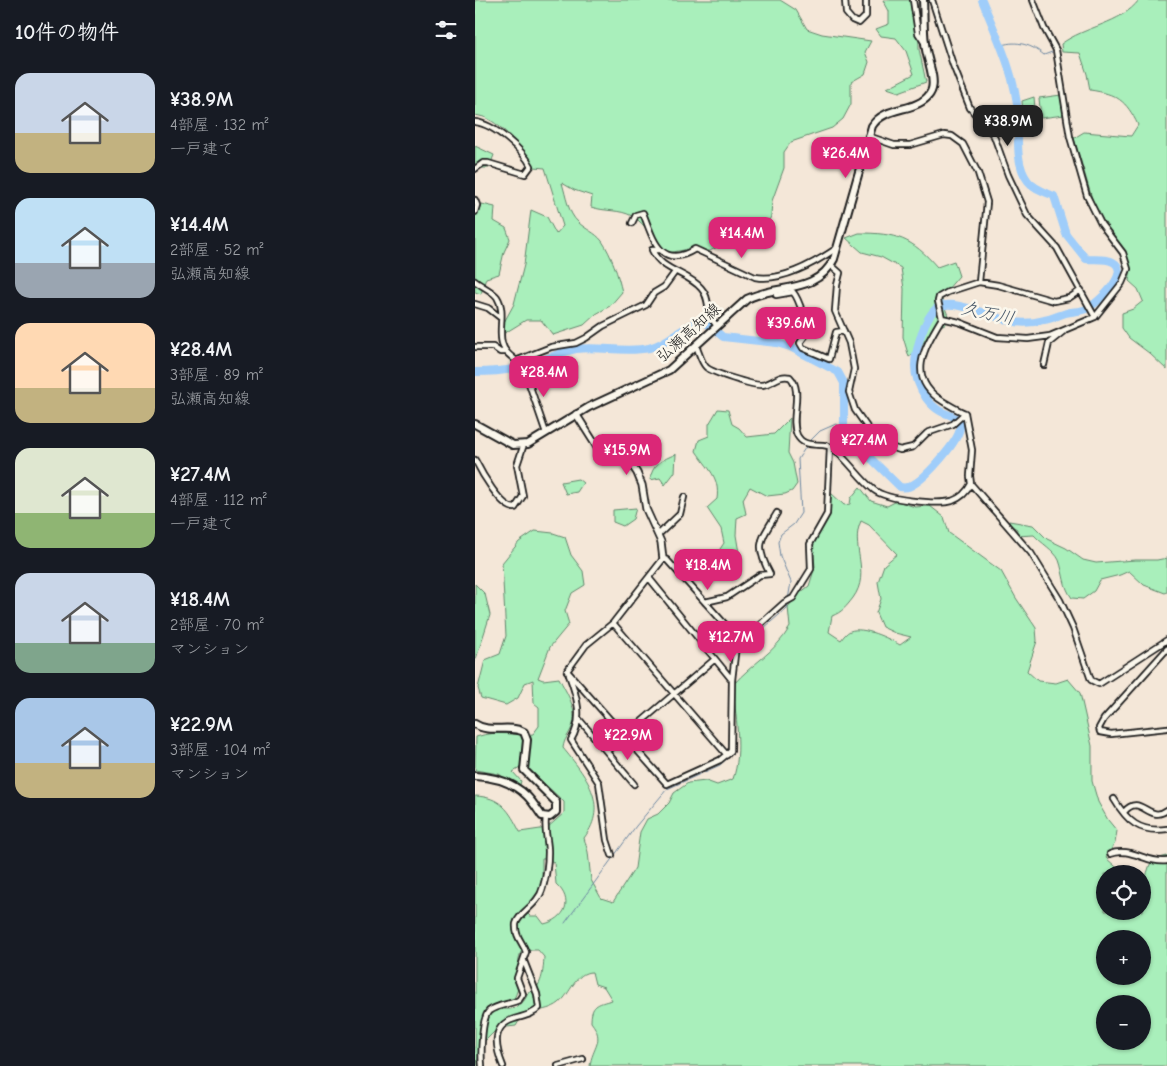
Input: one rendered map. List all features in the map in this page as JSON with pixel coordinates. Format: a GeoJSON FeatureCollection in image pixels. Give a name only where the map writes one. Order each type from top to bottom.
{"type":"FeatureCollection","features":[{"type":"Feature","properties":{"kind":"main road","name":"弘瀬高知線"},"geometry":{"type":"LineString","coordinates":[[524,444],[546,434],[576,414],[661,375],[680,362],[747,299],[762,293],[808,284],[823,274],[831,265],[837,248],[868,136],[876,120],[919,103],[928,94],[933,82],[925,43],[923,0]]}},
{"type":"Feature","properties":{"kind":"main road"},"geometry":{"type":"LineString","coordinates":[[475,424],[513,445],[524,444]]}},
{"type":"Feature","properties":{"kind":"main road"},"geometry":{"type":"LineString","coordinates":[[475,724],[483,728],[519,729],[524,732],[527,740],[524,770],[553,799],[557,806],[556,812],[546,817],[539,812],[527,795],[509,783],[495,778],[475,776]]}},
{"type":"Feature","properties":{"kind":"street"},"geometry":{"type":"LineString","coordinates":[[845,0],[845,13],[852,20],[859,22],[865,16],[866,0]]}},
{"type":"Feature","properties":{"kind":"street"},"geometry":{"type":"LineString","coordinates":[[913,0],[918,33],[925,43]]}},
{"type":"Feature","properties":{"kind":"street"},"geometry":{"type":"LineString","coordinates":[[933,0],[953,65],[971,108],[994,136],[1008,175],[1027,215],[1057,248],[1095,317]]}},
{"type":"Feature","properties":{"kind":"street"},"geometry":{"type":"LineString","coordinates":[[942,315],[997,337],[1010,340],[1050,336],[1095,317],[1122,283],[1128,265],[1123,253],[1101,224],[1087,196],[1070,137],[1056,50],[1044,28],[1033,0]]}},
{"type":"Feature","properties":{"kind":"street"},"geometry":{"type":"LineString","coordinates":[[475,122],[488,125],[498,132],[522,153],[531,166],[525,174],[488,163],[483,163],[475,168]]}},
{"type":"Feature","properties":{"kind":"street"},"geometry":{"type":"LineString","coordinates":[[868,136],[895,145],[910,145],[944,135],[952,136],[963,144],[978,173],[987,202],[979,282]]}},
{"type":"Feature","properties":{"kind":"street"},"geometry":{"type":"LineString","coordinates":[[475,200],[477,205],[475,212]]}},
{"type":"Feature","properties":{"kind":"street"},"geometry":{"type":"LineString","coordinates":[[632,223],[636,215],[643,213],[647,228],[659,250],[667,255],[676,256],[695,249],[755,277],[764,279],[814,262],[837,248]]}},
{"type":"Feature","properties":{"kind":"street"},"geometry":{"type":"LineString","coordinates":[[659,250],[652,250],[659,262],[696,283],[702,289],[708,302],[708,314],[716,327]]}},
{"type":"Feature","properties":{"kind":"street"},"geometry":{"type":"LineString","coordinates":[[831,265],[840,273],[835,311],[844,331],[855,369],[849,392],[855,410],[867,427],[884,445],[899,450],[913,447],[927,433],[953,424],[963,415]]}},
{"type":"Feature","properties":{"kind":"street"},"geometry":{"type":"LineString","coordinates":[[521,364],[551,347],[576,343],[603,326],[646,305],[654,293],[664,287],[675,272]]}},
{"type":"Feature","properties":{"kind":"street"},"geometry":{"type":"LineString","coordinates":[[475,281],[497,297],[501,318],[502,344],[506,352],[521,364],[546,434]]}},
{"type":"Feature","properties":{"kind":"street"},"geometry":{"type":"LineString","coordinates":[[696,346],[703,365],[707,369],[722,374],[760,385],[779,376],[789,377],[793,381],[796,390],[795,424],[797,436],[804,443],[810,445],[834,448],[876,491],[916,502],[952,500],[968,491],[971,484],[973,450],[963,415],[933,396],[925,387],[920,374],[923,355],[942,315],[938,301],[939,297],[948,292],[979,282],[998,285],[1054,301],[1069,298],[1081,290]]}},
{"type":"Feature","properties":{"kind":"street"},"geometry":{"type":"LineString","coordinates":[[775,291],[776,295],[793,292],[796,296],[803,314],[805,336],[801,339],[800,345],[803,348],[829,359],[836,332],[844,331]]}},
{"type":"Feature","properties":{"kind":"street"},"geometry":{"type":"LineString","coordinates":[[475,304],[488,308],[501,318]]}},
{"type":"Feature","properties":{"kind":"street"},"geometry":{"type":"LineString","coordinates":[[1044,365],[1049,343],[1063,334],[1065,330]]}},
{"type":"Feature","properties":{"kind":"street"},"geometry":{"type":"LineString","coordinates":[[475,346],[493,346],[500,352],[506,352]]}},
{"type":"Feature","properties":{"kind":"street"},"geometry":{"type":"LineString","coordinates":[[567,671],[586,645],[613,623],[618,614],[649,578],[663,558],[661,542],[645,509],[642,485],[637,473],[629,461],[623,458],[610,458],[602,455],[576,414]]}},
{"type":"Feature","properties":{"kind":"street"},"geometry":{"type":"LineString","coordinates":[[475,460],[482,474],[504,503],[512,509],[515,508],[523,496],[517,466],[524,444]]}},
{"type":"Feature","properties":{"kind":"street"},"geometry":{"type":"LineString","coordinates":[[567,671],[667,784],[727,755],[731,750],[732,680],[736,646],[784,603],[791,599],[809,574],[811,569],[810,544],[827,514],[830,447]]}},
{"type":"Feature","properties":{"kind":"street"},"geometry":{"type":"LineString","coordinates":[[971,484],[1015,533],[1050,583],[1073,628],[1089,678],[1094,682],[1099,684],[1167,640]]}},
{"type":"Feature","properties":{"kind":"street"},"geometry":{"type":"LineString","coordinates":[[658,536],[680,514],[684,497]]}},
{"type":"Feature","properties":{"kind":"street"},"geometry":{"type":"LineString","coordinates":[[705,602],[727,597],[761,576],[770,574],[761,558],[761,540],[777,514]]}},
{"type":"Feature","properties":{"kind":"street"},"geometry":{"type":"LineString","coordinates":[[663,558],[667,560],[741,642]]}},
{"type":"Feature","properties":{"kind":"street"},"geometry":{"type":"LineString","coordinates":[[649,578],[732,680]]}},
{"type":"Feature","properties":{"kind":"street"},"geometry":{"type":"LineString","coordinates":[[613,623],[727,755]]}},
{"type":"Feature","properties":{"kind":"street"},"geometry":{"type":"LineString","coordinates":[[1167,649],[1103,719],[1099,728],[1100,732],[1111,734],[1167,728]]}},
{"type":"Feature","properties":{"kind":"street"},"geometry":{"type":"LineString","coordinates":[[607,751],[715,659]]}},
{"type":"Feature","properties":{"kind":"street"},"geometry":{"type":"LineString","coordinates":[[567,671],[578,703],[579,718],[578,728],[571,740],[599,783],[607,840],[612,854]]}},
{"type":"Feature","properties":{"kind":"street"},"geometry":{"type":"LineString","coordinates":[[579,718],[634,784]]}},
{"type":"Feature","properties":{"kind":"street"},"geometry":{"type":"LineString","coordinates":[[1114,799],[1127,819],[1141,827],[1151,830],[1167,829]]}},
{"type":"Feature","properties":{"kind":"street"},"geometry":{"type":"LineString","coordinates":[[1124,812],[1131,807],[1139,806],[1158,816],[1167,810]]}},
{"type":"Feature","properties":{"kind":"street"},"geometry":{"type":"LineString","coordinates":[[482,1066],[485,1017],[492,1010],[521,998],[523,994],[517,978],[526,952],[517,937],[517,922],[521,915],[536,902],[543,887],[548,851],[544,828],[546,817]]}},
{"type":"Feature","properties":{"kind":"street"},"geometry":{"type":"LineString","coordinates":[[1110,854],[1118,850],[1158,861],[1167,860]]}},
{"type":"Feature","properties":{"kind":"street"},"geometry":{"type":"LineString","coordinates":[[503,1066],[495,1044],[500,1029],[505,1022],[535,1012],[539,1008],[537,994],[524,961]]}},
{"type":"Feature","properties":{"kind":"street"},"geometry":{"type":"LineString","coordinates":[[558,1066],[583,1059]]}},
{"type":"Feature","properties":{"kind":"green space"},"geometry":{"type":"Polygon","coordinates":[[[475,0],[780,0],[796,10],[807,29],[822,34],[871,41],[865,52],[869,62],[865,74],[851,82],[851,104],[843,119],[832,128],[791,142],[784,152],[784,168],[772,201],[771,216],[766,228],[739,244],[723,244],[710,251],[684,250],[667,253],[637,219],[622,212],[591,207],[592,196],[574,190],[562,183],[572,214],[581,225],[599,238],[606,247],[619,279],[622,292],[610,306],[596,314],[584,325],[553,335],[541,320],[526,320],[505,333],[502,326],[514,304],[524,265],[531,210],[547,217],[556,234],[563,226],[545,168],[534,167],[522,148],[502,129],[488,119],[475,115],[475,0]]]}},
{"type":"Feature","properties":{"kind":"green space"},"geometry":{"type":"Polygon","coordinates":[[[883,0],[911,0],[918,15],[919,49],[926,82],[899,92],[887,88],[914,74],[906,51],[896,38],[881,36],[876,29],[889,24],[889,11],[883,0]]]}},
{"type":"Feature","properties":{"kind":"green space"},"geometry":{"type":"Polygon","coordinates":[[[1139,0],[1167,0],[1167,370],[1129,338],[1122,328],[1122,313],[1133,309],[1143,301],[1138,289],[1129,281],[1131,269],[1094,205],[1074,138],[1084,132],[1131,136],[1138,125],[1125,104],[1120,100],[1114,96],[1090,90],[1080,53],[1062,52],[1061,44],[1081,33],[1113,20],[1139,0]]]}},
{"type":"Feature","properties":{"kind":"green space"},"geometry":{"type":"Polygon","coordinates":[[[1061,95],[1064,115],[1041,118],[1039,98],[1061,95]]]}},
{"type":"Feature","properties":{"kind":"green space"},"geometry":{"type":"Polygon","coordinates":[[[1034,97],[1036,121],[1024,122],[1022,101],[1034,97]]]}},
{"type":"Feature","properties":{"kind":"green space"},"geometry":{"type":"Polygon","coordinates":[[[475,146],[494,155],[489,168],[475,168],[475,146]]]}},
{"type":"Feature","properties":{"kind":"green space"},"geometry":{"type":"Polygon","coordinates":[[[482,204],[495,207],[494,221],[506,228],[510,239],[504,252],[499,274],[486,278],[481,294],[475,292],[475,215],[482,204]]]}},
{"type":"Feature","properties":{"kind":"green space"},"geometry":{"type":"Polygon","coordinates":[[[859,233],[883,234],[903,239],[919,249],[937,267],[954,261],[959,276],[941,297],[950,321],[930,332],[919,350],[909,357],[903,337],[904,289],[901,268],[881,257],[862,252],[846,238],[859,233]]]}},
{"type":"Feature","properties":{"kind":"green space"},"geometry":{"type":"Polygon","coordinates":[[[718,409],[728,410],[732,424],[739,428],[747,437],[774,434],[790,418],[788,453],[793,463],[797,484],[792,491],[785,494],[767,496],[750,487],[743,499],[746,514],[737,518],[736,535],[739,553],[734,569],[733,558],[720,556],[720,549],[724,543],[721,529],[707,508],[717,499],[717,485],[709,468],[696,451],[699,440],[709,436],[709,424],[718,409]]]}},
{"type":"Feature","properties":{"kind":"green space"},"geometry":{"type":"Polygon","coordinates":[[[676,454],[675,472],[665,485],[660,478],[650,480],[655,466],[676,454]]]}},
{"type":"Feature","properties":{"kind":"green space"},"geometry":{"type":"Polygon","coordinates":[[[578,479],[583,483],[577,492],[566,494],[561,482],[578,479]]]}},
{"type":"Feature","properties":{"kind":"green space"},"geometry":{"type":"Polygon","coordinates":[[[860,487],[871,501],[887,506],[897,501],[915,507],[930,506],[944,517],[949,533],[1001,571],[1036,628],[1037,641],[1027,671],[1038,681],[1056,683],[1068,679],[1080,693],[1092,746],[1092,781],[1098,802],[1117,831],[1115,843],[1106,858],[1114,865],[1096,865],[1096,920],[1151,920],[1150,865],[1152,860],[1167,856],[1167,1066],[590,1066],[598,1039],[591,1022],[592,1012],[599,1004],[612,1000],[604,987],[595,984],[592,972],[586,973],[577,979],[563,999],[554,1006],[530,1013],[520,1020],[516,1026],[498,1028],[479,1047],[477,1066],[475,1066],[475,796],[491,799],[503,806],[512,817],[520,832],[547,828],[564,813],[564,802],[529,769],[520,768],[513,772],[521,781],[519,788],[499,774],[475,770],[476,737],[499,733],[533,734],[539,726],[539,707],[534,703],[533,680],[525,683],[518,698],[506,705],[481,698],[478,688],[485,660],[500,654],[506,636],[502,563],[519,542],[535,531],[553,533],[565,537],[571,555],[583,571],[585,585],[572,593],[565,611],[569,624],[550,647],[538,678],[543,680],[559,678],[571,701],[574,721],[563,748],[586,779],[595,802],[595,813],[584,838],[588,852],[591,880],[601,898],[613,902],[635,868],[640,832],[647,819],[658,814],[669,803],[674,793],[688,783],[706,781],[717,785],[733,779],[738,745],[733,685],[777,644],[790,627],[788,607],[796,596],[809,586],[815,567],[813,545],[829,513],[831,493],[844,505],[850,504],[851,498],[860,487]],[[861,521],[857,540],[861,579],[853,598],[846,607],[832,616],[829,632],[841,640],[850,631],[868,631],[900,645],[911,637],[882,627],[876,613],[881,599],[878,582],[884,565],[897,554],[869,525],[861,521]],[[542,859],[542,886],[524,910],[530,916],[538,916],[544,924],[558,918],[565,908],[566,902],[562,890],[556,884],[554,863],[549,859],[542,859]],[[538,950],[521,952],[518,965],[517,993],[512,1003],[499,1008],[509,1009],[520,1005],[528,993],[537,987],[541,978],[544,957],[538,950]]]}},
{"type":"Feature","properties":{"kind":"green space"},"geometry":{"type":"Polygon","coordinates":[[[636,508],[633,519],[623,526],[613,522],[613,510],[636,508]]]}},
{"type":"Feature","properties":{"kind":"green space"},"geometry":{"type":"Polygon","coordinates":[[[1009,521],[1033,525],[1047,539],[1066,548],[1083,560],[1096,563],[1167,558],[1167,592],[1165,593],[1144,585],[1129,571],[1100,580],[1094,591],[1083,599],[1072,598],[1067,589],[1057,556],[1034,535],[1016,536],[1017,529],[1010,525],[1009,521]]]}},
{"type":"Feature","properties":{"kind":"green space"},"geometry":{"type":"Polygon","coordinates":[[[475,584],[485,594],[490,615],[475,662],[475,584]]]}},
{"type":"Feature","properties":{"kind":"waterway","name":"久万川"},"geometry":{"type":"LineString","coordinates":[[475,372],[519,368],[576,349],[631,350],[649,348],[664,342],[690,325],[704,321],[723,337],[777,343],[790,347],[838,372],[844,383],[844,428],[848,436],[900,487],[909,487],[919,480],[949,449],[959,432],[960,426],[955,418],[938,410],[927,400],[916,374],[915,360],[919,343],[928,318],[933,312],[938,307],[954,305],[1015,322],[1027,323],[1050,319],[1088,308],[1105,294],[1119,273],[1118,267],[1113,262],[1086,259],[1066,234],[1054,196],[1033,186],[1024,174],[1019,157],[1018,113],[1013,84],[1005,55],[982,0]]}},
{"type":"Feature","properties":{"kind":"waterway"},"geometry":{"type":"LineString","coordinates":[[1002,45],[1019,43],[1044,55],[1052,52]]}},
{"type":"Feature","properties":{"kind":"waterway"},"geometry":{"type":"LineString","coordinates":[[809,442],[820,431],[836,424],[844,428]]}},
{"type":"Feature","properties":{"kind":"waterway"},"geometry":{"type":"LineString","coordinates":[[788,600],[791,582],[780,556],[778,542],[781,534],[794,524],[801,513],[798,459],[807,445]]}},
{"type":"Feature","properties":{"kind":"waterway"},"geometry":{"type":"LineString","coordinates":[[737,655],[741,648],[787,608],[788,604]]}},
{"type":"Feature","properties":{"kind":"waterway"},"geometry":{"type":"LineString","coordinates":[[565,923],[636,826],[667,789],[720,765],[734,752],[734,701]]}}]}
